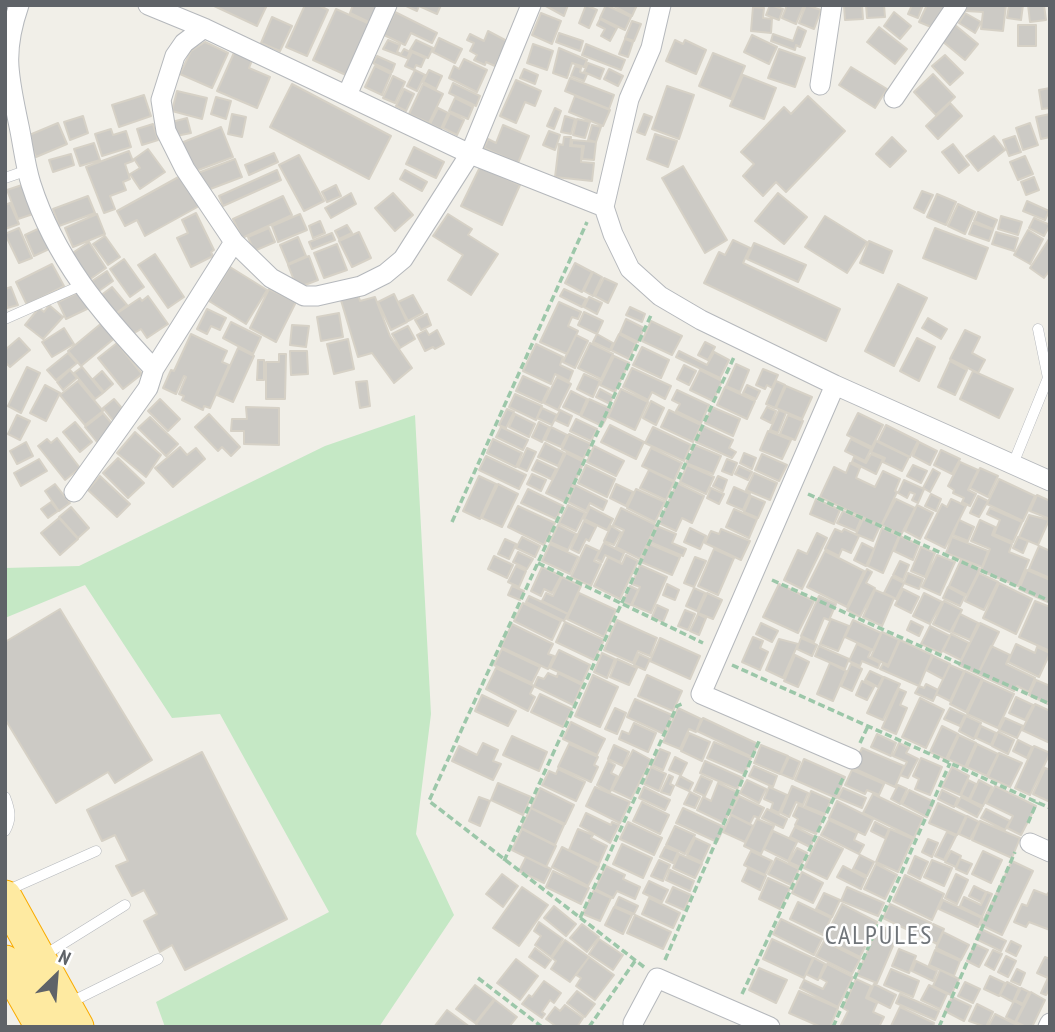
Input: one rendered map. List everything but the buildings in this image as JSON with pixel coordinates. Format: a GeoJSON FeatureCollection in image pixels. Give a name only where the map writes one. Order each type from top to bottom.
{"type":"FeatureCollection","features":[{"type":"Feature","properties":{"kind":"highway"},"geometry":{"type":"LineString","coordinates":[[5,897],[40,958],[62,1019]]}},
{"type":"Feature","properties":{"kind":"highway"},"geometry":{"type":"LineString","coordinates":[[5,962],[62,1019]]}},
{"type":"Feature","properties":{"kind":"street"},"geometry":{"type":"LineString","coordinates":[[19,5],[9,33],[10,81],[28,170],[47,226],[69,269],[112,325],[154,369]]}},
{"type":"Feature","properties":{"kind":"street"},"geometry":{"type":"LineString","coordinates":[[148,5],[204,28],[470,154],[600,206]]}},
{"type":"Feature","properties":{"kind":"street"},"geometry":{"type":"LineString","coordinates":[[347,95],[387,5]]}},
{"type":"Feature","properties":{"kind":"street"},"geometry":{"type":"LineString","coordinates":[[204,28],[184,43],[175,55],[162,100],[166,131],[185,169],[234,242],[271,278],[304,296],[317,296],[361,286],[385,274],[403,259],[470,154],[531,5]]}},
{"type":"Feature","properties":{"kind":"street"},"geometry":{"type":"LineString","coordinates":[[661,5],[651,48],[629,99],[600,206],[630,269],[660,296],[701,320],[835,385],[1050,481]]}},
{"type":"Feature","properties":{"kind":"street"},"geometry":{"type":"LineString","coordinates":[[820,85],[832,5]]}},
{"type":"Feature","properties":{"kind":"street"},"geometry":{"type":"LineString","coordinates":[[894,98],[957,5]]}},
{"type":"Feature","properties":{"kind":"street"},"geometry":{"type":"LineString","coordinates":[[74,492],[148,388],[154,369],[234,242]]}},
{"type":"Feature","properties":{"kind":"street"},"geometry":{"type":"LineString","coordinates":[[835,385],[701,694],[852,759]]}},
{"type":"Feature","properties":{"kind":"street"},"geometry":{"type":"LineString","coordinates":[[1024,841],[1050,852]]}},
{"type":"Feature","properties":{"kind":"street"},"geometry":{"type":"LineString","coordinates":[[633,1023],[657,978],[770,1027]]}},
{"type":"Feature","properties":{"kind":"lane"},"geometry":{"type":"LineString","coordinates":[[5,178],[28,170]]}},
{"type":"Feature","properties":{"kind":"lane"},"geometry":{"type":"LineString","coordinates":[[5,320],[82,285]]}},
{"type":"Feature","properties":{"kind":"lane"},"geometry":{"type":"LineString","coordinates":[[1013,464],[1048,378],[1038,329]]}},
{"type":"Feature","properties":{"kind":"lane"},"geometry":{"type":"LineString","coordinates":[[5,797],[10,821],[5,831]]}},
{"type":"Feature","properties":{"kind":"lane"},"geometry":{"type":"LineString","coordinates":[[5,891],[96,852]]}},
{"type":"Feature","properties":{"kind":"lane"},"geometry":{"type":"LineString","coordinates":[[40,958],[125,905]]}},
{"type":"Feature","properties":{"kind":"lane"},"geometry":{"type":"LineString","coordinates":[[62,1019],[158,959]]}},
{"type":"Feature","properties":{"kind":"path"},"geometry":{"type":"LineString","coordinates":[[452,522],[600,206]]}},
{"type":"Feature","properties":{"kind":"path"},"geometry":{"type":"LineString","coordinates":[[660,296],[429,802],[657,978],[768,722]]}},
{"type":"Feature","properties":{"kind":"path"},"geometry":{"type":"LineString","coordinates":[[504,861],[742,340]]}},
{"type":"Feature","properties":{"kind":"path"},"geometry":{"type":"LineString","coordinates":[[791,486],[1050,601]]}},
{"type":"Feature","properties":{"kind":"path"},"geometry":{"type":"LineString","coordinates":[[538,563],[622,603],[718,655],[1050,808]]}},
{"type":"Feature","properties":{"kind":"path"},"geometry":{"type":"LineString","coordinates":[[754,572],[1050,705]]}},
{"type":"Feature","properties":{"kind":"path"},"geometry":{"type":"LineString","coordinates":[[579,919],[677,706],[701,694]]}},
{"type":"Feature","properties":{"kind":"path"},"geometry":{"type":"LineString","coordinates":[[734,1011],[868,726]]}},
{"type":"Feature","properties":{"kind":"path"},"geometry":{"type":"LineString","coordinates":[[832,1027],[950,763]]}},
{"type":"Feature","properties":{"kind":"path"},"geometry":{"type":"LineString","coordinates":[[939,1027],[1024,841],[1037,802]]}},
{"type":"Feature","properties":{"kind":"path"},"geometry":{"type":"LineString","coordinates":[[589,1027],[635,961]]}},
{"type":"Feature","properties":{"kind":"path"},"geometry":{"type":"LineString","coordinates":[[478,978],[542,1027]]}},
{"type":"Feature","properties":{"kind":"green space"},"geometry":{"type":"Polygon","coordinates":[[[415,415],[431,714],[416,834],[454,915],[379,1027],[165,1027],[156,1002],[329,912],[220,714],[172,718],[85,585],[5,618],[5,568],[79,566],[325,446],[415,415]]]}},
{"type":"Feature","properties":{"kind":"district","name":"CALPULES"},"geometry":{"type":"Point","coordinates":[879,937]}}]}
